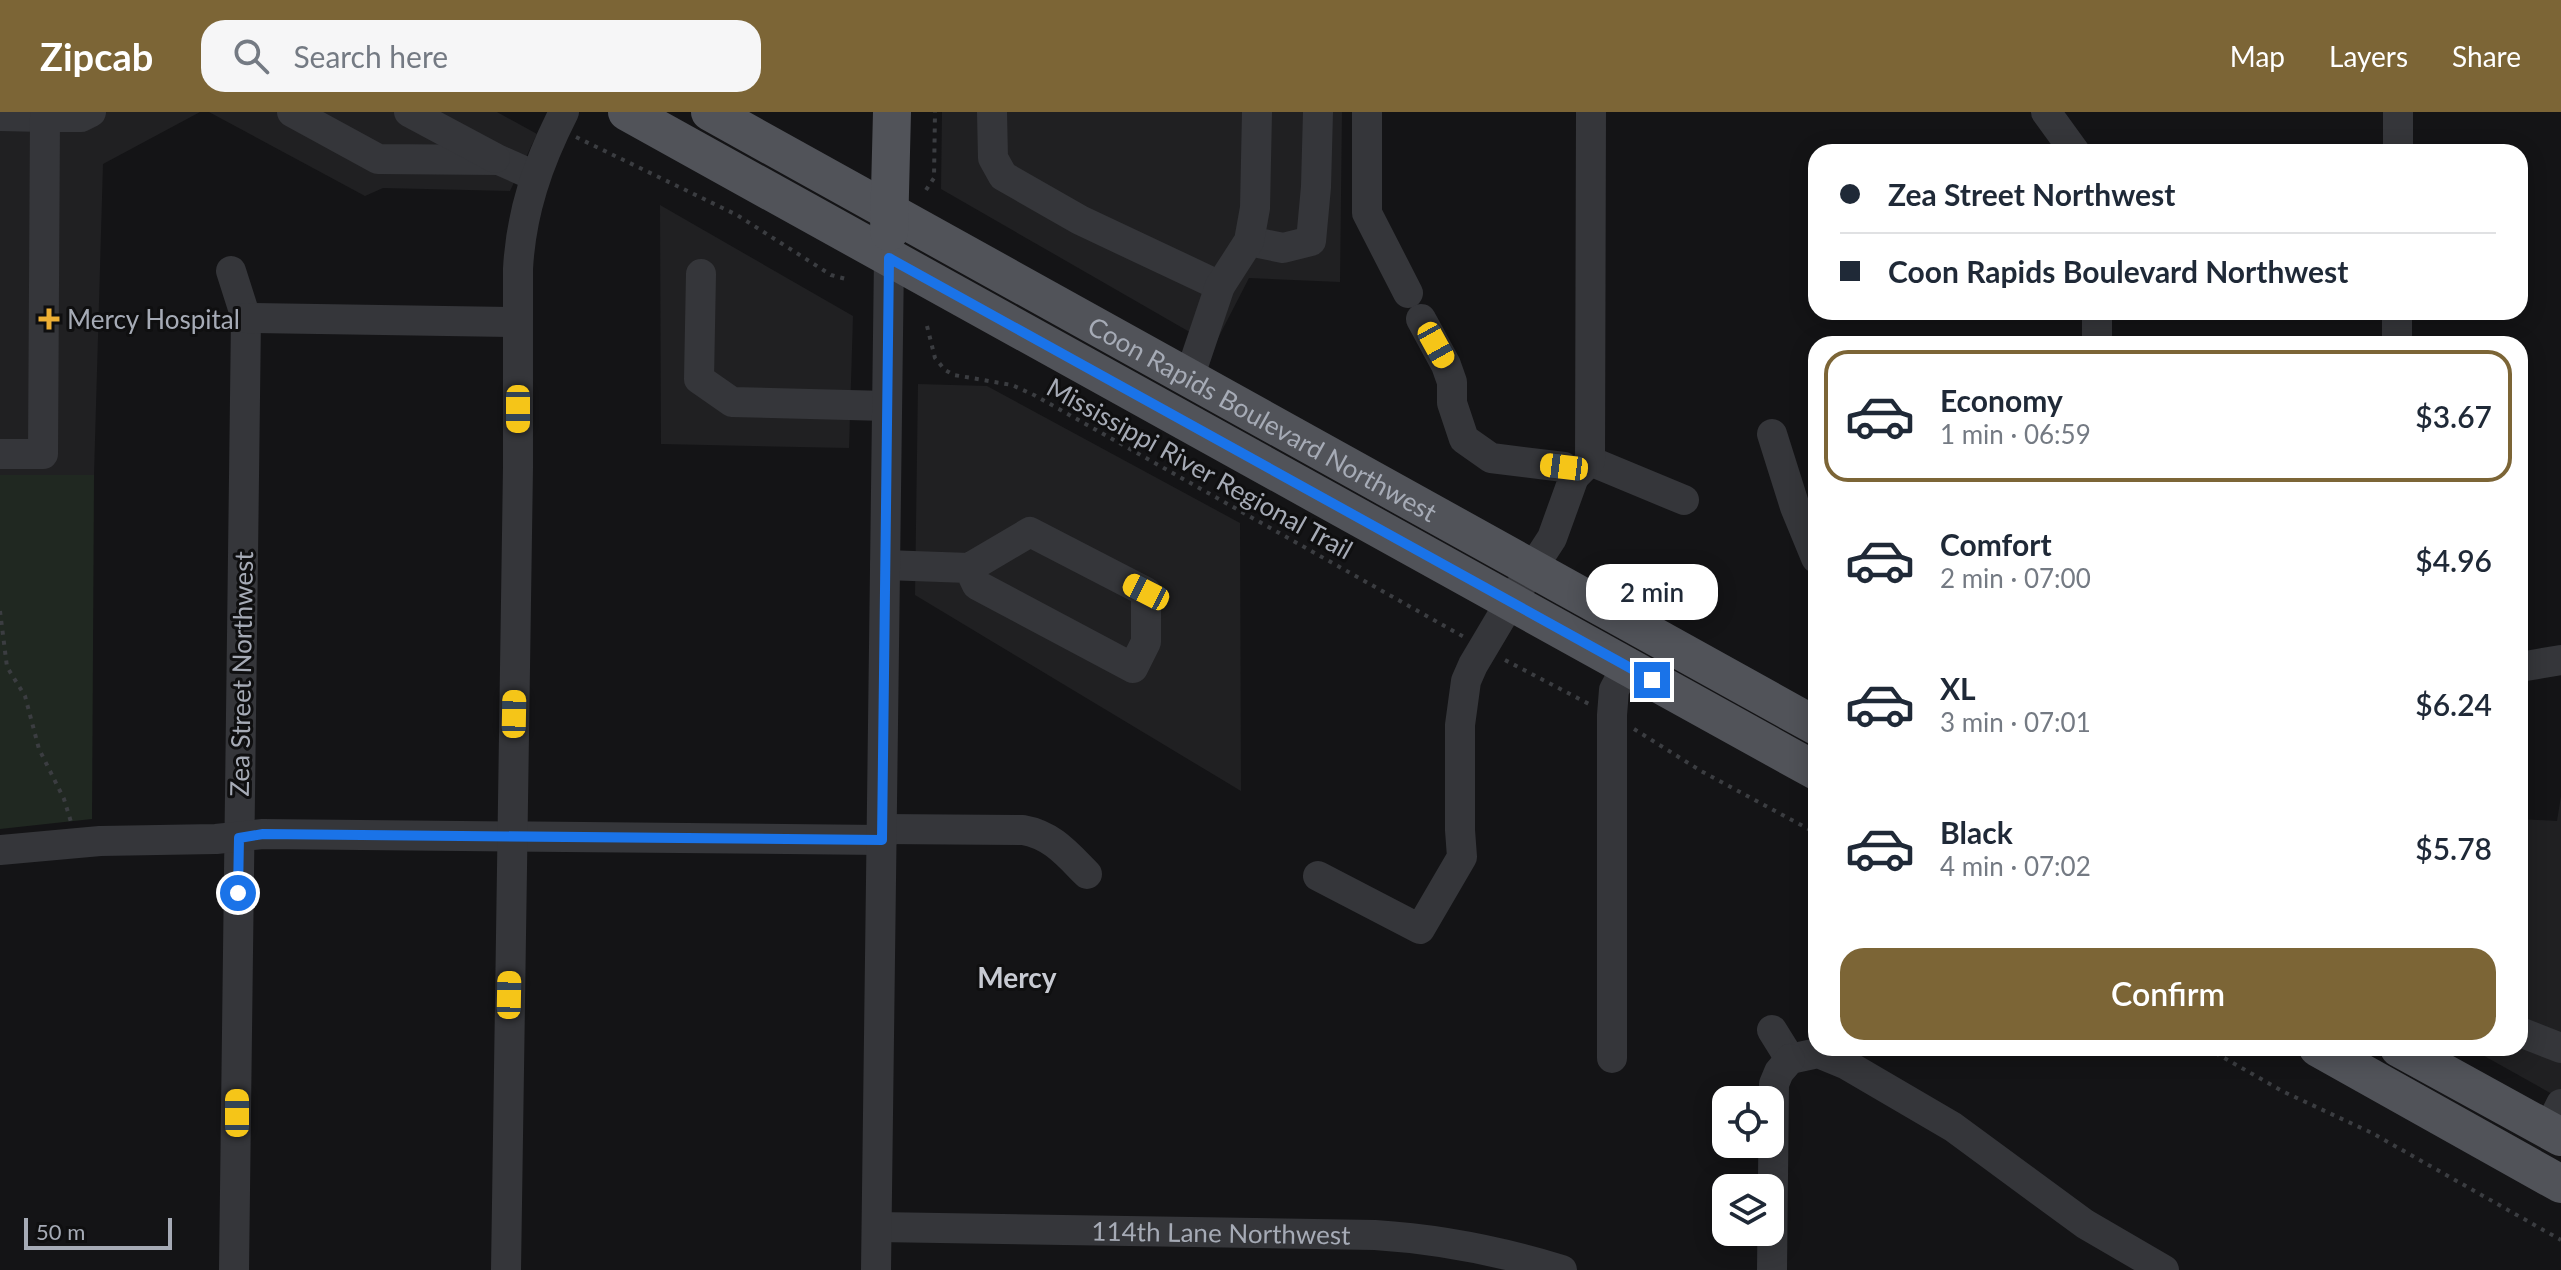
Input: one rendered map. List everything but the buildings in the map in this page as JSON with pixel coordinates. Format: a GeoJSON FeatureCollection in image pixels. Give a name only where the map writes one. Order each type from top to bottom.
{"type":"FeatureCollection","features":[{"type":"Feature","properties":{"kind":"main road","name":"Coon Rapids Boulevard Northwest"},"geometry":{"type":"LineString","coordinates":[[627,112],[1808,767]]}},
{"type":"Feature","properties":{"kind":"main road","name":"Coon Rapids Boulevard Northwest"},"geometry":{"type":"LineString","coordinates":[[710,112],[1808,722]]}},
{"type":"Feature","properties":{"kind":"main road"},"geometry":{"type":"LineString","coordinates":[[889,258],[892,112]]}},
{"type":"Feature","properties":{"kind":"main road"},"geometry":{"type":"LineString","coordinates":[[2343,1056],[2561,1184]]}},
{"type":"Feature","properties":{"kind":"main road"},"geometry":{"type":"LineString","coordinates":[[2416,1056],[2557,1124]]}},
{"type":"Feature","properties":{"kind":"street"},"geometry":{"type":"LineString","coordinates":[[292,112],[378,159],[499,160]]}},
{"type":"Feature","properties":{"kind":"street"},"geometry":{"type":"LineString","coordinates":[[409,112],[535,176]]}},
{"type":"Feature","properties":{"kind":"street"},"geometry":{"type":"LineString","coordinates":[[992,112],[993,158],[1003,176],[1080,220],[1220,286]]}},
{"type":"Feature","properties":{"kind":"street"},"geometry":{"type":"LineString","coordinates":[[1189,378],[1220,286],[1249,241],[1255,208],[1257,112]]}},
{"type":"Feature","properties":{"kind":"street"},"geometry":{"type":"LineString","coordinates":[[1249,241],[1283,248],[1311,241],[1318,112]]}},
{"type":"Feature","properties":{"kind":"street"},"geometry":{"type":"LineString","coordinates":[[1367,112],[1367,213],[1446,365],[1452,382],[1452,403],[1464,439],[1491,458],[1582,469],[1684,500]]}},
{"type":"Feature","properties":{"kind":"street"},"geometry":{"type":"LineString","coordinates":[[1318,876],[1420,929],[1462,857],[1462,701],[1466,681],[1511,601],[1552,538],[1582,469],[1591,112]]}},
{"type":"Feature","properties":{"kind":"street"},"geometry":{"type":"LineString","coordinates":[[2046,112],[2069,144]]}},
{"type":"Feature","properties":{"kind":"street"},"geometry":{"type":"LineString","coordinates":[[2398,112],[2398,144]]}},
{"type":"Feature","properties":{"kind":"street"},"geometry":{"type":"LineString","coordinates":[[0,116],[84,114]]}},
{"type":"Feature","properties":{"kind":"street"},"geometry":{"type":"LineString","coordinates":[[0,454],[43,454],[45,117]]}},
{"type":"Feature","properties":{"kind":"street"},"geometry":{"type":"LineString","coordinates":[[506,1270],[520,238],[535,176],[567,123]]}},
{"type":"Feature","properties":{"kind":"street"},"geometry":{"type":"LineString","coordinates":[[876,1270],[889,258]]}},
{"type":"Feature","properties":{"kind":"street","name":"Zea Street Northwest"},"geometry":{"type":"LineString","coordinates":[[231,271],[246,318],[234,1270]]}},
{"type":"Feature","properties":{"kind":"street"},"geometry":{"type":"LineString","coordinates":[[701,274],[699,379],[732,402],[887,406]]}},
{"type":"Feature","properties":{"kind":"street"},"geometry":{"type":"LineString","coordinates":[[246,318],[518,322]]}},
{"type":"Feature","properties":{"kind":"street"},"geometry":{"type":"LineString","coordinates":[[1772,434],[1808,539]]}},
{"type":"Feature","properties":{"kind":"street"},"geometry":{"type":"LineString","coordinates":[[885,565],[969,568],[1030,532],[1146,592],[1146,642],[1133,668],[977,585],[969,568]]}},
{"type":"Feature","properties":{"kind":"street"},"geometry":{"type":"LineString","coordinates":[[2528,666],[2561,660]]}},
{"type":"Feature","properties":{"kind":"street"},"geometry":{"type":"LineString","coordinates":[[1612,1058],[1612,715],[1614,690],[1627,666]]}},
{"type":"Feature","properties":{"kind":"street"},"geometry":{"type":"LineString","coordinates":[[0,850],[78,843],[239,838],[263,834],[512,837],[1023,830],[1040,833],[1054,842],[1087,874]]}},
{"type":"Feature","properties":{"kind":"street"},"geometry":{"type":"LineString","coordinates":[[1772,1030],[1790,1059]]}},
{"type":"Feature","properties":{"kind":"street"},"geometry":{"type":"LineString","coordinates":[[2528,1035],[2561,1048]]}},
{"type":"Feature","properties":{"kind":"street"},"geometry":{"type":"LineString","coordinates":[[1772,1270],[1774,1084],[1790,1059],[1808,1055]]}},
{"type":"Feature","properties":{"kind":"street"},"geometry":{"type":"LineString","coordinates":[[1825,1056],[1847,1065],[1953,1127],[2085,1224],[2164,1270]]}},
{"type":"Feature","properties":{"kind":"street","name":"114th Lane Northwest"},"geometry":{"type":"LineString","coordinates":[[877,1227],[1375,1235],[1457,1243],[1562,1270]]}},
{"type":"Feature","properties":{"kind":"path"},"geometry":{"type":"LineString","coordinates":[[926,190],[934,178],[935,112]]}},
{"type":"Feature","properties":{"kind":"path"},"geometry":{"type":"LineString","coordinates":[[567,123],[628,164],[737,215],[831,275],[846,279]]}},
{"type":"Feature","properties":{"kind":"path","name":"Mississippi River Regional Trail"},"geometry":{"type":"LineString","coordinates":[[927,326],[935,358],[945,370],[954,375],[1012,385],[1034,395],[1473,642]]}},
{"type":"Feature","properties":{"kind":"path"},"geometry":{"type":"LineString","coordinates":[[0,611],[6,665],[25,696],[39,749],[64,799],[78,843]]}},
{"type":"Feature","properties":{"kind":"path"},"geometry":{"type":"LineString","coordinates":[[1504,660],[1591,705]]}},
{"type":"Feature","properties":{"kind":"path"},"geometry":{"type":"LineString","coordinates":[[0,671],[6,665]]}},
{"type":"Feature","properties":{"kind":"path"},"geometry":{"type":"LineString","coordinates":[[1625,724],[1701,771],[1808,829]]}},
{"type":"Feature","properties":{"kind":"path"},"geometry":{"type":"LineString","coordinates":[[2221,1056],[2282,1091],[2372,1133],[2561,1240]]}},
{"type":"Feature","properties":{"kind":"shaded area","name":"Mercy Hospital"},"geometry":{"type":"Polygon","coordinates":[[[0,112],[200,112],[103,164],[94,475],[0,475],[0,112]]]}},
{"type":"Feature","properties":{"kind":"shaded area"},"geometry":{"type":"Polygon","coordinates":[[[209,112],[497,112],[537,134],[510,191],[383,188],[365,196],[209,112]]]}},
{"type":"Feature","properties":{"kind":"shaded area"},"geometry":{"type":"Polygon","coordinates":[[[942,112],[1342,112],[1340,282],[1249,278],[1214,346],[941,189],[942,112]]]}},
{"type":"Feature","properties":{"kind":"shaded area"},"geometry":{"type":"Polygon","coordinates":[[[660,205],[853,316],[849,448],[661,444],[660,205]]]}},
{"type":"Feature","properties":{"kind":"shaded area"},"geometry":{"type":"Polygon","coordinates":[[[918,384],[987,386],[1240,523],[1241,791],[915,595],[918,384]]]}},
{"type":"Feature","properties":{"kind":"shaded area"},"geometry":{"type":"Polygon","coordinates":[[[0,475],[94,475],[92,819],[0,829],[0,475]]]}},
{"type":"Feature","properties":{"kind":"shaded area"},"geometry":{"type":"Polygon","coordinates":[[[2561,796],[2561,1099],[2484,1056],[2528,1056],[2528,819],[2557,821],[2561,796]]]}},
{"type":"Feature","properties":{"kind":"place","name":"Mercy Hospital"},"geometry":{"type":"Point","coordinates":[49,319]}},
{"type":"Feature","properties":{"kind":"district","name":"Mercy"},"geometry":{"type":"Point","coordinates":[1017,977]}},
{"type":"Feature","properties":{"kind":"route"},"geometry":{"type":"LineString","coordinates":[[238,893],[239,838],[263,834],[882,840],[889,258],[1652,680]]}}]}
